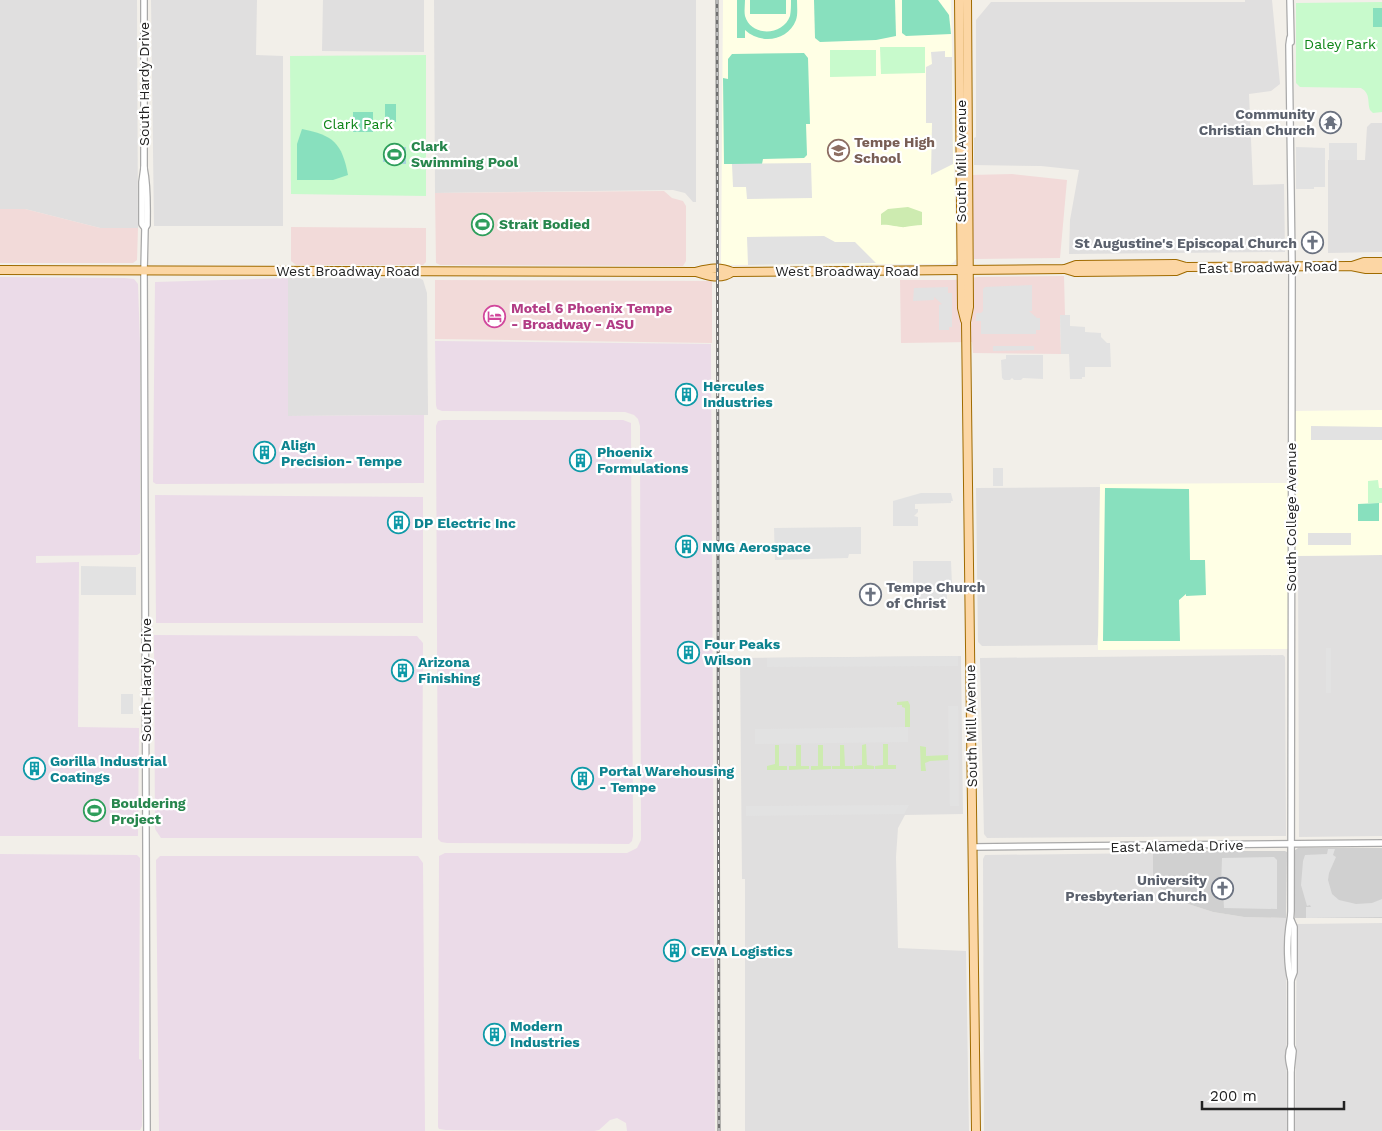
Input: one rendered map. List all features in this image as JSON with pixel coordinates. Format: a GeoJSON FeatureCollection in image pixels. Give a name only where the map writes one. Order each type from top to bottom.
{"type":"FeatureCollection","features":[{"type":"Feature","properties":{"kind":"main road","name":"South Mill Avenue"},"geometry":{"type":"LineString","coordinates":[[959,0],[960,153],[965,270]]}},
{"type":"Feature","properties":{"kind":"main road","name":"South Mill Avenue"},"geometry":{"type":"LineString","coordinates":[[967,0],[965,270],[962,308],[966,322],[976,1131]]}},
{"type":"Feature","properties":{"kind":"main road","name":"East Broadway Road"},"geometry":{"type":"LineString","coordinates":[[1351,266],[1364,262],[1382,262]]}},
{"type":"Feature","properties":{"kind":"main road","name":"East Broadway Road"},"geometry":{"type":"LineString","coordinates":[[965,270],[1065,268],[1076,265],[1133,264],[1176,264],[1186,267],[1351,266],[1366,269],[1382,269]]}},
{"type":"Feature","properties":{"kind":"main road","name":"West Broadway Road"},"geometry":{"type":"LineString","coordinates":[[0,270],[695,272],[724,268],[732,272],[965,270]]}},
{"type":"Feature","properties":{"kind":"street","name":"South Hardy Drive"},"geometry":{"type":"LineString","coordinates":[[144,0],[144,168],[147,182],[147,225],[144,228],[147,1131]]}},
{"type":"Feature","properties":{"kind":"street","name":"South College Avenue"},"geometry":{"type":"LineString","coordinates":[[1290,0],[1289,91],[1291,113],[1292,266],[1291,920],[1289,926],[1288,972],[1291,980],[1291,1046],[1288,1051],[1288,1061],[1291,1070],[1291,1131]]}},
{"type":"Feature","properties":{"kind":"street","name":"East Alameda Drive"},"geometry":{"type":"LineString","coordinates":[[973,847],[1382,843]]}},
{"type":"Feature","properties":{"kind":"shaded area"},"geometry":{"type":"Polygon","coordinates":[[[0,0],[137,0],[138,228],[100,228],[25,209],[0,209],[0,0]]]}},
{"type":"Feature","properties":{"kind":"shaded area"},"geometry":{"type":"Polygon","coordinates":[[[151,0],[257,0],[256,55],[283,56],[283,226],[154,226],[151,0]]]}},
{"type":"Feature","properties":{"kind":"shaded area"},"geometry":{"type":"Polygon","coordinates":[[[323,0],[424,0],[424,52],[322,51],[323,0]]]}},
{"type":"Feature","properties":{"kind":"shaded area"},"geometry":{"type":"Polygon","coordinates":[[[434,0],[696,0],[696,202],[693,202],[685,193],[673,190],[435,193],[434,0]]]}},
{"type":"Feature","properties":{"kind":"shaded area","name":"Tempe High School"},"geometry":{"type":"Polygon","coordinates":[[[723,0],[951,0],[956,259],[954,262],[951,264],[721,265],[723,0]]]}},
{"type":"Feature","properties":{"kind":"shaded area"},"geometry":{"type":"Polygon","coordinates":[[[1245,0],[1272,0],[1280,84],[1271,91],[1249,94],[1253,185],[1284,184],[1285,252],[1069,254],[1070,220],[1079,170],[1041,166],[974,165],[974,138],[976,137],[976,20],[991,2],[1245,2],[1245,0]]]}},
{"type":"Feature","properties":{"kind":"shaded area"},"geometry":{"type":"Polygon","coordinates":[[[945,51],[945,57],[952,57],[953,164],[931,175],[932,123],[926,123],[926,67],[932,64],[931,52],[945,51]]]}},
{"type":"Feature","properties":{"kind":"shaded area"},"geometry":{"type":"Polygon","coordinates":[[[1371,123],[1382,123],[1382,252],[1328,253],[1328,160],[1365,160],[1367,127],[1371,123]]]}},
{"type":"Feature","properties":{"kind":"shaded area"},"geometry":{"type":"Polygon","coordinates":[[[1329,143],[1357,143],[1357,160],[1329,160],[1329,143]]]}},
{"type":"Feature","properties":{"kind":"shaded area"},"geometry":{"type":"Polygon","coordinates":[[[1296,147],[1325,148],[1325,187],[1296,189],[1296,147]]]}},
{"type":"Feature","properties":{"kind":"shaded area"},"geometry":{"type":"Polygon","coordinates":[[[811,163],[812,198],[747,199],[746,187],[733,187],[732,164],[811,163]]]}},
{"type":"Feature","properties":{"kind":"shaded area"},"geometry":{"type":"Polygon","coordinates":[[[1012,174],[1067,180],[1060,258],[974,259],[971,175],[1012,174]]]}},
{"type":"Feature","properties":{"kind":"shaded area"},"geometry":{"type":"Polygon","coordinates":[[[664,191],[672,198],[683,201],[686,206],[686,261],[683,266],[440,265],[436,263],[435,193],[664,191]]]}},
{"type":"Feature","properties":{"kind":"shaded area"},"geometry":{"type":"Polygon","coordinates":[[[0,209],[25,209],[100,228],[138,228],[137,260],[133,263],[0,263],[0,209]]]}},
{"type":"Feature","properties":{"kind":"shaded area"},"geometry":{"type":"Polygon","coordinates":[[[291,227],[426,228],[426,262],[423,265],[296,265],[291,261],[291,227]]]}},
{"type":"Feature","properties":{"kind":"shaded area"},"geometry":{"type":"Polygon","coordinates":[[[824,236],[835,242],[855,242],[876,263],[748,265],[747,237],[824,236]]]}},
{"type":"Feature","properties":{"kind":"shaded area"},"geometry":{"type":"Polygon","coordinates":[[[1064,276],[1065,315],[1060,315],[1061,354],[973,353],[972,342],[901,343],[900,280],[1064,276]]]}},
{"type":"Feature","properties":{"kind":"shaded area"},"geometry":{"type":"Polygon","coordinates":[[[0,277],[125,278],[134,279],[138,284],[140,344],[140,553],[137,555],[36,556],[36,563],[79,562],[78,727],[139,728],[138,836],[0,836],[0,277]]]}},
{"type":"Feature","properties":{"kind":"shaded area"},"geometry":{"type":"Polygon","coordinates":[[[288,278],[419,278],[423,280],[427,293],[428,415],[288,416],[288,278]]]}},
{"type":"Feature","properties":{"kind":"shaded area"},"geometry":{"type":"Polygon","coordinates":[[[288,278],[288,416],[424,415],[424,483],[156,484],[153,482],[155,282],[288,278]]]}},
{"type":"Feature","properties":{"kind":"shaded area"},"geometry":{"type":"Polygon","coordinates":[[[435,280],[712,281],[712,343],[435,339],[435,280]]]}},
{"type":"Feature","properties":{"kind":"shaded area"},"geometry":{"type":"Polygon","coordinates":[[[1032,285],[1032,311],[1029,311],[1037,318],[1040,318],[1040,330],[1036,330],[1036,334],[981,334],[981,321],[976,321],[976,313],[983,311],[983,289],[985,287],[1032,285]]]}},
{"type":"Feature","properties":{"kind":"shaded area"},"geometry":{"type":"Polygon","coordinates":[[[948,287],[948,293],[952,293],[952,327],[949,327],[949,330],[939,330],[939,305],[942,304],[934,297],[934,300],[913,301],[914,288],[948,287]]]}},
{"type":"Feature","properties":{"kind":"shaded area"},"geometry":{"type":"Polygon","coordinates":[[[1060,315],[1070,315],[1070,326],[1085,327],[1085,332],[1101,333],[1101,337],[1107,343],[1110,343],[1111,367],[1085,367],[1085,377],[1082,377],[1082,379],[1070,379],[1069,354],[1061,354],[1060,315]]]}},
{"type":"Feature","properties":{"kind":"shaded area"},"geometry":{"type":"Polygon","coordinates":[[[435,341],[711,344],[715,1131],[627,1131],[626,1123],[617,1118],[610,1120],[599,1130],[594,1131],[446,1130],[439,1129],[438,1127],[439,856],[445,853],[627,853],[637,848],[641,840],[640,426],[638,419],[634,415],[625,412],[442,411],[437,409],[435,341]]]}},
{"type":"Feature","properties":{"kind":"shaded area"},"geometry":{"type":"Polygon","coordinates":[[[993,346],[1034,346],[1034,350],[993,351],[993,346]]]}},
{"type":"Feature","properties":{"kind":"shaded area"},"geometry":{"type":"Polygon","coordinates":[[[1006,355],[1043,355],[1043,379],[1023,378],[1021,380],[1014,380],[1012,378],[1004,380],[1002,378],[1001,360],[1006,359],[1006,355]]]}},
{"type":"Feature","properties":{"kind":"shaded area"},"geometry":{"type":"Polygon","coordinates":[[[1382,410],[1382,555],[1291,556],[1291,649],[1098,650],[1100,484],[1291,483],[1291,411],[1382,410]]]}},
{"type":"Feature","properties":{"kind":"shaded area"},"geometry":{"type":"Polygon","coordinates":[[[623,420],[631,423],[633,836],[629,844],[447,843],[441,842],[438,839],[436,426],[438,421],[623,420]]]}},
{"type":"Feature","properties":{"kind":"shaded area"},"geometry":{"type":"Polygon","coordinates":[[[1311,426],[1382,427],[1382,440],[1311,440],[1311,426]]]}},
{"type":"Feature","properties":{"kind":"shaded area"},"geometry":{"type":"Polygon","coordinates":[[[993,468],[1003,468],[1003,486],[993,486],[993,468]]]}},
{"type":"Feature","properties":{"kind":"shaded area"},"geometry":{"type":"Polygon","coordinates":[[[1100,487],[1099,625],[1097,645],[982,646],[978,642],[976,488],[1100,487]]]}},
{"type":"Feature","properties":{"kind":"shaded area"},"geometry":{"type":"Polygon","coordinates":[[[921,493],[951,493],[953,501],[951,503],[915,504],[915,509],[918,509],[918,512],[914,516],[918,517],[918,526],[893,526],[893,501],[921,493]]]}},
{"type":"Feature","properties":{"kind":"shaded area"},"geometry":{"type":"Polygon","coordinates":[[[155,495],[423,497],[423,623],[156,623],[155,495]]]}},
{"type":"Feature","properties":{"kind":"shaded area"},"geometry":{"type":"Polygon","coordinates":[[[861,527],[861,554],[849,554],[848,558],[775,560],[774,528],[861,527]]]}},
{"type":"Feature","properties":{"kind":"shaded area"},"geometry":{"type":"Polygon","coordinates":[[[1308,533],[1351,533],[1351,545],[1308,545],[1308,533]]]}},
{"type":"Feature","properties":{"kind":"shaded area"},"geometry":{"type":"Polygon","coordinates":[[[1382,555],[1382,836],[1299,837],[1298,556],[1382,555]]]}},
{"type":"Feature","properties":{"kind":"shaded area"},"geometry":{"type":"Polygon","coordinates":[[[913,561],[951,561],[952,585],[947,585],[947,601],[913,602],[913,561]]]}},
{"type":"Feature","properties":{"kind":"shaded area"},"geometry":{"type":"Polygon","coordinates":[[[81,566],[136,567],[136,595],[81,595],[81,566]]]}},
{"type":"Feature","properties":{"kind":"shaded area"},"geometry":{"type":"Polygon","coordinates":[[[154,635],[417,636],[423,643],[422,838],[161,838],[155,829],[154,635]]]}},
{"type":"Feature","properties":{"kind":"shaded area"},"geometry":{"type":"Polygon","coordinates":[[[1326,648],[1331,648],[1331,693],[1326,693],[1326,648]]]}},
{"type":"Feature","properties":{"kind":"shaded area"},"geometry":{"type":"Polygon","coordinates":[[[1283,655],[1285,657],[1286,836],[987,838],[984,834],[980,658],[1283,655]]]}},
{"type":"Feature","properties":{"kind":"shaded area"},"geometry":{"type":"Polygon","coordinates":[[[958,656],[958,666],[767,667],[767,658],[958,656]]]}},
{"type":"Feature","properties":{"kind":"shaded area"},"geometry":{"type":"Polygon","coordinates":[[[961,656],[963,814],[905,815],[898,828],[896,857],[898,948],[966,951],[969,1131],[745,1131],[745,879],[742,879],[740,658],[961,656]]]}},
{"type":"Feature","properties":{"kind":"shaded area"},"geometry":{"type":"Polygon","coordinates":[[[121,694],[133,694],[133,714],[121,714],[121,694]]]}},
{"type":"Feature","properties":{"kind":"shaded area"},"geometry":{"type":"Polygon","coordinates":[[[948,706],[958,706],[959,806],[950,806],[948,706]]]}},
{"type":"Feature","properties":{"kind":"shaded area"},"geometry":{"type":"Polygon","coordinates":[[[908,727],[908,742],[755,744],[755,729],[908,727]]]}},
{"type":"Feature","properties":{"kind":"shaded area"},"geometry":{"type":"Polygon","coordinates":[[[909,805],[904,814],[746,816],[746,806],[909,805]]]}},
{"type":"Feature","properties":{"kind":"shaded area"},"geometry":{"type":"Polygon","coordinates":[[[1298,848],[1382,848],[1382,918],[1295,918],[1294,851],[1298,848]]]}},
{"type":"Feature","properties":{"kind":"shaded area"},"geometry":{"type":"Polygon","coordinates":[[[1328,849],[1335,849],[1333,855],[1336,857],[1328,880],[1332,894],[1339,900],[1356,904],[1372,903],[1382,899],[1382,917],[1306,918],[1306,907],[1311,907],[1310,905],[1307,906],[1301,885],[1303,861],[1305,855],[1327,854],[1328,849]]]}},
{"type":"Feature","properties":{"kind":"shaded area","name":"University Presbyterian Church"},"geometry":{"type":"Polygon","coordinates":[[[1206,851],[1287,852],[1286,918],[1244,917],[1213,912],[1185,903],[1153,884],[1153,853],[1206,851]]]}},
{"type":"Feature","properties":{"kind":"shaded area"},"geometry":{"type":"Polygon","coordinates":[[[1153,853],[1153,884],[1185,903],[1213,912],[1244,917],[1286,918],[1287,1131],[984,1131],[983,859],[985,855],[1153,853]]]}},
{"type":"Feature","properties":{"kind":"shaded area"},"geometry":{"type":"Polygon","coordinates":[[[0,854],[137,855],[140,858],[139,1059],[142,1060],[142,1126],[140,1130],[0,1130],[0,854]]]}},
{"type":"Feature","properties":{"kind":"shaded area"},"geometry":{"type":"Polygon","coordinates":[[[160,856],[418,856],[423,863],[425,1131],[159,1131],[156,860],[160,856]]]}},
{"type":"Feature","properties":{"kind":"shaded area"},"geometry":{"type":"Polygon","coordinates":[[[1274,857],[1277,860],[1277,909],[1224,908],[1223,890],[1221,888],[1222,858],[1274,857]]]}},
{"type":"Feature","properties":{"kind":"shaded area"},"geometry":{"type":"Polygon","coordinates":[[[1382,923],[1382,1131],[1295,1131],[1297,924],[1382,923]]]}},
{"type":"Feature","properties":{"kind":"green space"},"geometry":{"type":"Polygon","coordinates":[[[737,0],[745,0],[745,16],[748,23],[760,31],[774,30],[786,23],[790,16],[791,0],[797,0],[796,20],[787,33],[781,36],[766,39],[759,38],[745,30],[745,38],[737,38],[737,0]]]}},
{"type":"Feature","properties":{"kind":"green space"},"geometry":{"type":"Polygon","coordinates":[[[750,0],[786,0],[786,14],[750,14],[750,0]]]}},
{"type":"Feature","properties":{"kind":"green space"},"geometry":{"type":"Polygon","coordinates":[[[814,0],[895,0],[896,36],[876,40],[820,42],[815,38],[814,0]]]}},
{"type":"Feature","properties":{"kind":"green space"},"geometry":{"type":"Polygon","coordinates":[[[902,0],[938,0],[949,15],[951,34],[906,36],[902,33],[902,0]]]}},
{"type":"Feature","properties":{"kind":"green space","name":"Daley Park"},"geometry":{"type":"Polygon","coordinates":[[[1382,2],[1382,112],[1373,113],[1370,110],[1367,95],[1361,88],[1300,87],[1296,83],[1296,3],[1382,2]]]}},
{"type":"Feature","properties":{"kind":"green space"},"geometry":{"type":"Polygon","coordinates":[[[1373,8],[1382,8],[1382,27],[1373,27],[1373,8]]]}},
{"type":"Feature","properties":{"kind":"green space"},"geometry":{"type":"Polygon","coordinates":[[[880,47],[925,47],[925,73],[881,74],[880,47]]]}},
{"type":"Feature","properties":{"kind":"green space"},"geometry":{"type":"Polygon","coordinates":[[[830,50],[876,50],[876,76],[830,77],[830,50]]]}},
{"type":"Feature","properties":{"kind":"green space"},"geometry":{"type":"Polygon","coordinates":[[[804,53],[808,58],[810,124],[806,124],[807,155],[804,158],[763,159],[762,164],[724,164],[723,78],[728,79],[728,59],[732,54],[804,53]]]}},
{"type":"Feature","properties":{"kind":"green space","name":"Clark Park"},"geometry":{"type":"Polygon","coordinates":[[[426,55],[426,196],[291,194],[290,56],[426,55]]]}},
{"type":"Feature","properties":{"kind":"green space"},"geometry":{"type":"Polygon","coordinates":[[[385,104],[396,104],[396,122],[385,122],[385,104]]]}},
{"type":"Feature","properties":{"kind":"green space"},"geometry":{"type":"Polygon","coordinates":[[[353,112],[373,112],[373,132],[353,132],[353,112]]]}},
{"type":"Feature","properties":{"kind":"green space"},"geometry":{"type":"Polygon","coordinates":[[[302,129],[321,134],[334,142],[343,155],[348,175],[333,180],[297,180],[297,144],[302,129]]]}},
{"type":"Feature","properties":{"kind":"green space"},"geometry":{"type":"Polygon","coordinates":[[[908,207],[922,212],[922,225],[903,227],[881,225],[881,214],[888,209],[908,207]]]}},
{"type":"Feature","properties":{"kind":"green space"},"geometry":{"type":"Polygon","coordinates":[[[1378,480],[1379,488],[1382,488],[1382,503],[1368,503],[1368,481],[1378,480]]]}},
{"type":"Feature","properties":{"kind":"green space"},"geometry":{"type":"Polygon","coordinates":[[[1105,488],[1189,489],[1190,560],[1205,560],[1206,595],[1186,596],[1186,594],[1179,600],[1180,641],[1103,641],[1105,488]]]}},
{"type":"Feature","properties":{"kind":"green space"},"geometry":{"type":"Polygon","coordinates":[[[1379,503],[1379,521],[1358,521],[1358,504],[1379,503]]]}},
{"type":"Feature","properties":{"kind":"green space"},"geometry":{"type":"Polygon","coordinates":[[[908,701],[910,705],[910,727],[905,727],[905,708],[902,705],[897,705],[897,702],[908,701]]]}},
{"type":"Feature","properties":{"kind":"green space"},"geometry":{"type":"Polygon","coordinates":[[[866,744],[867,765],[874,766],[874,769],[854,769],[854,766],[862,765],[862,745],[866,744]]]}},
{"type":"Feature","properties":{"kind":"green space"},"geometry":{"type":"Polygon","coordinates":[[[883,744],[888,744],[888,765],[896,765],[896,769],[875,769],[875,766],[883,765],[883,744]]]}},
{"type":"Feature","properties":{"kind":"green space"},"geometry":{"type":"Polygon","coordinates":[[[775,745],[779,745],[779,766],[787,766],[787,770],[767,770],[767,766],[775,764],[775,745]]]}},
{"type":"Feature","properties":{"kind":"green space"},"geometry":{"type":"Polygon","coordinates":[[[796,745],[801,745],[801,766],[809,766],[809,769],[789,770],[789,766],[796,766],[796,745]]]}},
{"type":"Feature","properties":{"kind":"green space"},"geometry":{"type":"Polygon","coordinates":[[[818,745],[823,745],[823,766],[831,766],[831,769],[811,770],[811,766],[818,766],[818,745]]]}},
{"type":"Feature","properties":{"kind":"green space"},"geometry":{"type":"Polygon","coordinates":[[[840,745],[844,745],[845,766],[853,766],[853,769],[832,769],[832,766],[840,766],[840,745]]]}},
{"type":"Feature","properties":{"kind":"green space"},"geometry":{"type":"Polygon","coordinates":[[[920,746],[926,747],[926,756],[948,755],[948,760],[925,763],[926,771],[921,771],[920,746]]]}},
{"type":"Feature","properties":{"kind":"water","name":"Clark Swimming Pool"},"geometry":{"type":"Polygon","coordinates":[[[398,147],[406,147],[406,164],[383,162],[383,156],[387,151],[398,147]]]}},
{"type":"Feature","properties":{"kind":"railway"},"geometry":{"type":"LineString","coordinates":[[717,0],[719,1131]]}},
{"type":"Feature","properties":{"kind":"place","name":"Community Christian Church"},"geometry":{"type":"Point","coordinates":[1331,122]}},
{"type":"Feature","properties":{"kind":"place","name":"Tempe High School"},"geometry":{"type":"Point","coordinates":[838,150]}},
{"type":"Feature","properties":{"kind":"place","name":"Clark Swimming Pool"},"geometry":{"type":"Point","coordinates":[395,154]}},
{"type":"Feature","properties":{"kind":"place","name":"Strait Bodied"},"geometry":{"type":"Point","coordinates":[483,224]}},
{"type":"Feature","properties":{"kind":"place","name":"St Augustine's Episcopal Church"},"geometry":{"type":"Point","coordinates":[1313,243]}},
{"type":"Feature","properties":{"kind":"place","name":"Motel 6 Phoenix Tempe - Broadway - ASU"},"geometry":{"type":"Point","coordinates":[495,316]}},
{"type":"Feature","properties":{"kind":"place","name":"Hercules Industries"},"geometry":{"type":"Point","coordinates":[687,394]}},
{"type":"Feature","properties":{"kind":"place","name":"Align Precision- Tempe"},"geometry":{"type":"Point","coordinates":[265,453]}},
{"type":"Feature","properties":{"kind":"place","name":"Phoenix Formulations"},"geometry":{"type":"Point","coordinates":[581,460]}},
{"type":"Feature","properties":{"kind":"place","name":"DP Electric Inc"},"geometry":{"type":"Point","coordinates":[398,523]}},
{"type":"Feature","properties":{"kind":"place","name":"NMG Aerospace"},"geometry":{"type":"Point","coordinates":[686,547]}},
{"type":"Feature","properties":{"kind":"place","name":"Tempe Church of Christ"},"geometry":{"type":"Point","coordinates":[870,595]}},
{"type":"Feature","properties":{"kind":"place","name":"Four Peaks Wilson"},"geometry":{"type":"Point","coordinates":[688,652]}},
{"type":"Feature","properties":{"kind":"place","name":"Arizona Finishing"},"geometry":{"type":"Point","coordinates":[402,670]}},
{"type":"Feature","properties":{"kind":"place","name":"Gorilla Industrial Coatings"},"geometry":{"type":"Point","coordinates":[34,769]}},
{"type":"Feature","properties":{"kind":"place","name":"Portal Warehousing - Tempe"},"geometry":{"type":"Point","coordinates":[583,779]}},
{"type":"Feature","properties":{"kind":"place","name":"Bouldering Project"},"geometry":{"type":"Point","coordinates":[95,811]}},
{"type":"Feature","properties":{"kind":"place","name":"University Presbyterian Church"},"geometry":{"type":"Point","coordinates":[1223,888]}},
{"type":"Feature","properties":{"kind":"place","name":"CEVA Logistics"},"geometry":{"type":"Point","coordinates":[675,951]}},
{"type":"Feature","properties":{"kind":"place","name":"Modern Industries"},"geometry":{"type":"Point","coordinates":[494,1034]}}]}
